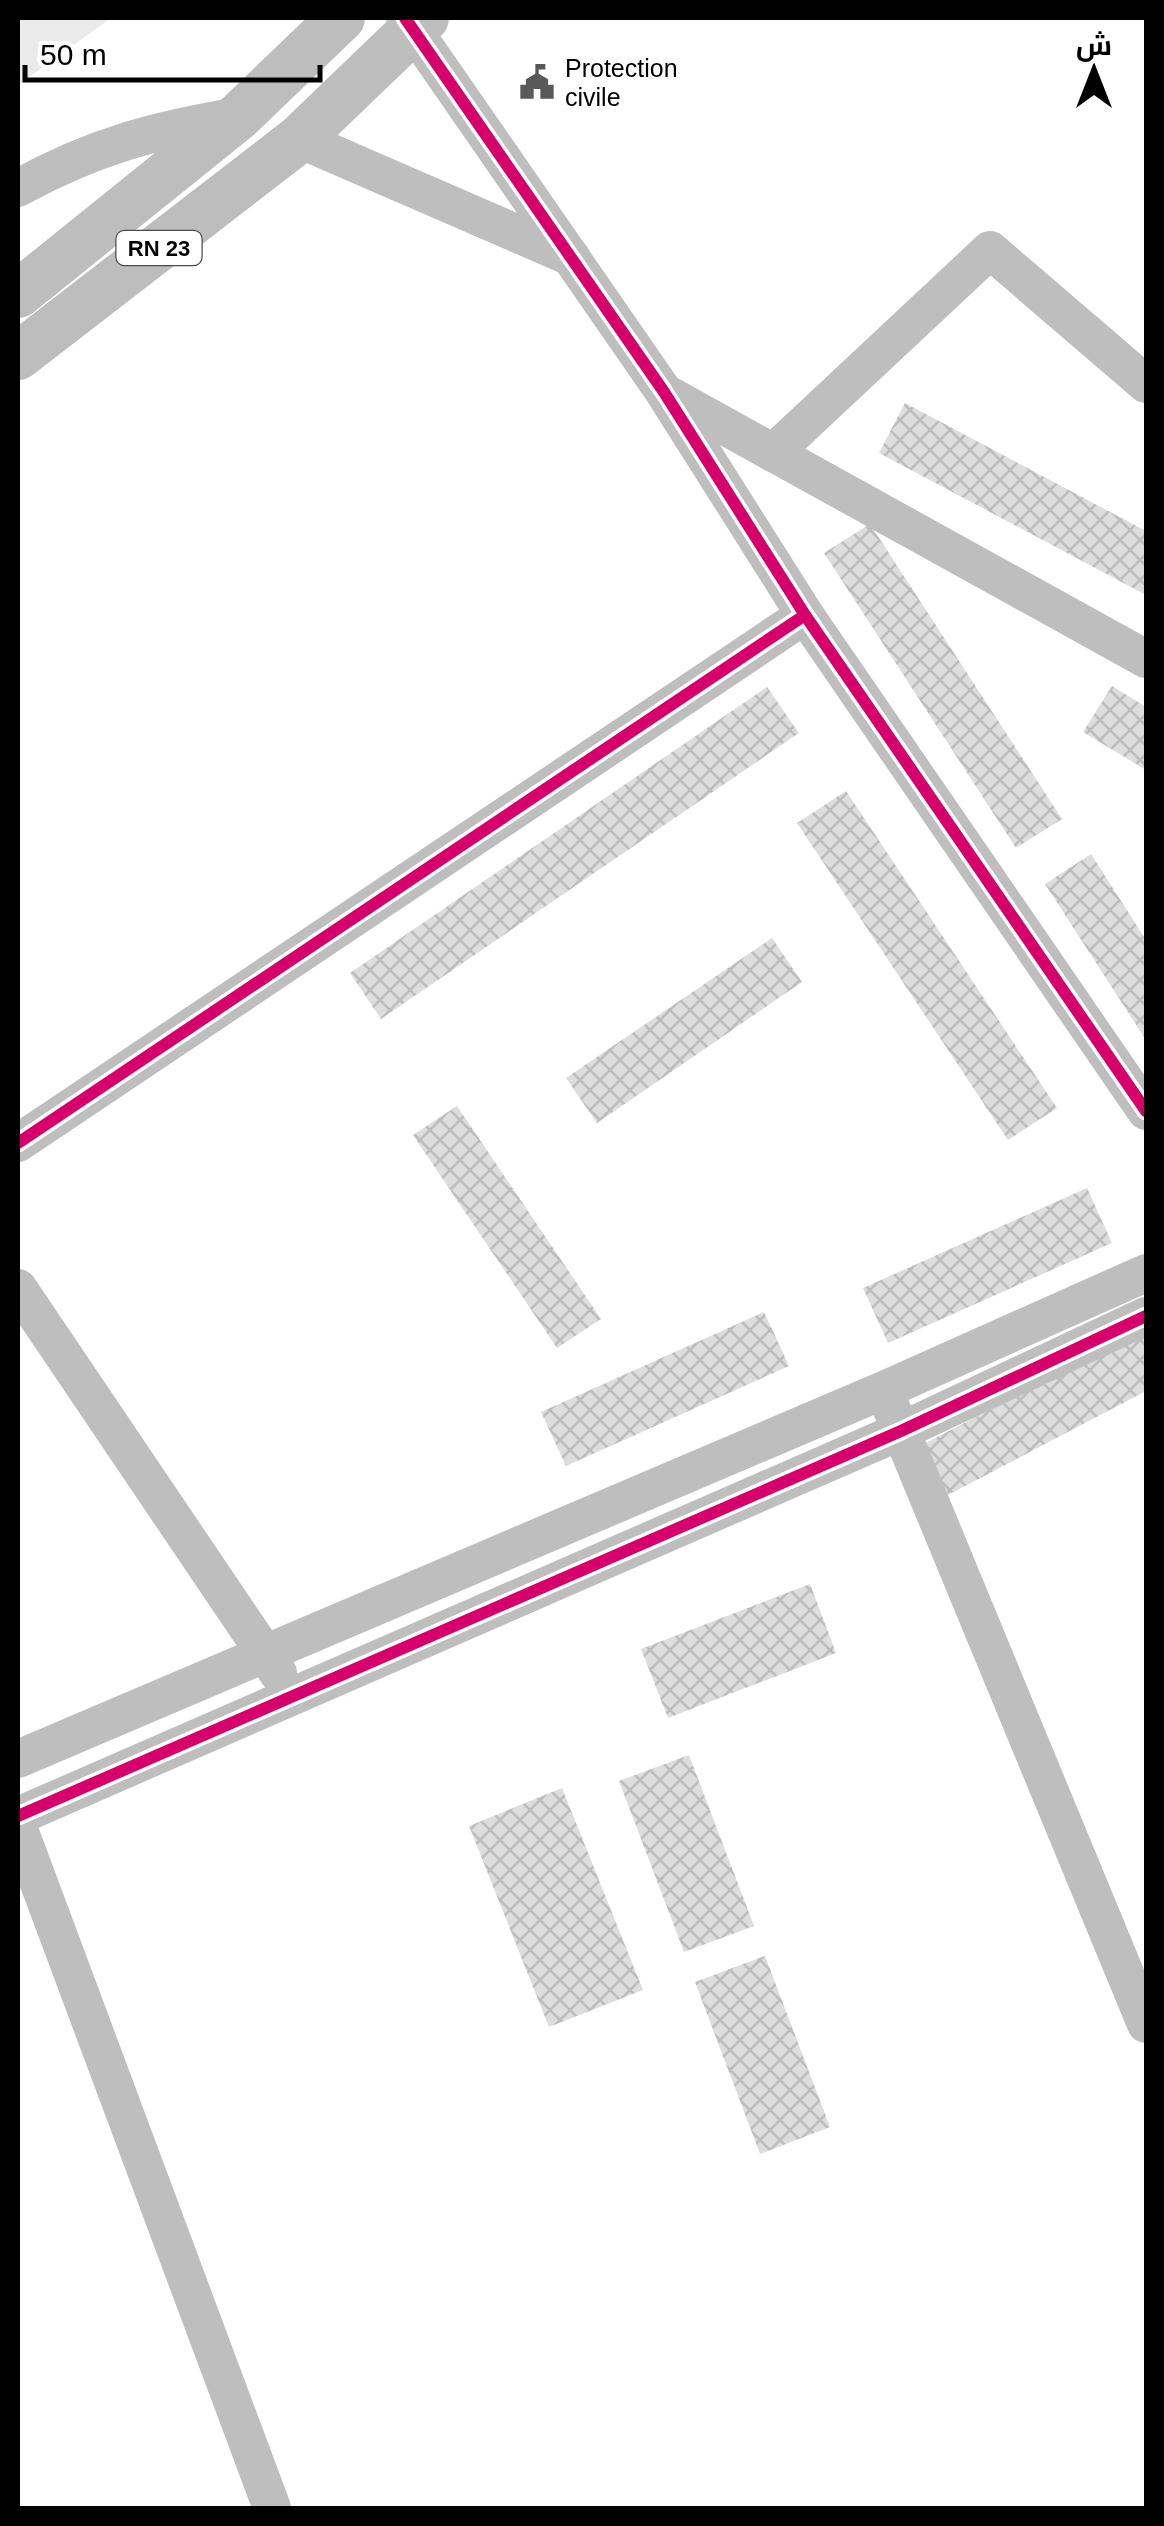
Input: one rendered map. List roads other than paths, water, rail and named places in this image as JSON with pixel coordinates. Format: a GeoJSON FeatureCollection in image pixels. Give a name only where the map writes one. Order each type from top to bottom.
{"type":"FeatureCollection","features":[{"type":"Feature","properties":{"kind":"main road","name":"RN 23"},"geometry":{"type":"LineString","coordinates":[[18,294],[239,116],[341,18]]}},
{"type":"Feature","properties":{"kind":"main road","name":"RN 23"},"geometry":{"type":"LineString","coordinates":[[18,356],[299,139],[415,21]]}},
{"type":"Feature","properties":{"kind":"street"},"geometry":{"type":"LineString","coordinates":[[415,21],[664,392],[805,615],[1146,1111]]}},
{"type":"Feature","properties":{"kind":"street"},"geometry":{"type":"LineString","coordinates":[[18,188],[72,158],[154,130],[239,116]]}},
{"type":"Feature","properties":{"kind":"street"},"geometry":{"type":"LineString","coordinates":[[299,139],[570,257]]}},
{"type":"Feature","properties":{"kind":"street"},"geometry":{"type":"LineString","coordinates":[[773,453],[990,250],[1146,384]]}},
{"type":"Feature","properties":{"kind":"street"},"geometry":{"type":"LineString","coordinates":[[664,392],[1146,658]]}},
{"type":"Feature","properties":{"kind":"street"},"geometry":{"type":"LineString","coordinates":[[18,1142],[805,615]]}},
{"type":"Feature","properties":{"kind":"street"},"geometry":{"type":"LineString","coordinates":[[18,1759],[884,1390],[1146,1272]]}},
{"type":"Feature","properties":{"kind":"street"},"geometry":{"type":"LineString","coordinates":[[18,1288],[294,1696]]}},
{"type":"Feature","properties":{"kind":"street"},"geometry":{"type":"LineString","coordinates":[[18,1816],[901,1431],[1146,1316]]}},
{"type":"Feature","properties":{"kind":"street"},"geometry":{"type":"LineString","coordinates":[[884,1390],[1146,2024]]}},
{"type":"Feature","properties":{"kind":"street"},"geometry":{"type":"LineString","coordinates":[[18,1826],[272,2508]]}},
{"type":"Feature","properties":{"kind":"place","name":"Protection civile"},"geometry":{"type":"Point","coordinates":[537,82]}}]}
